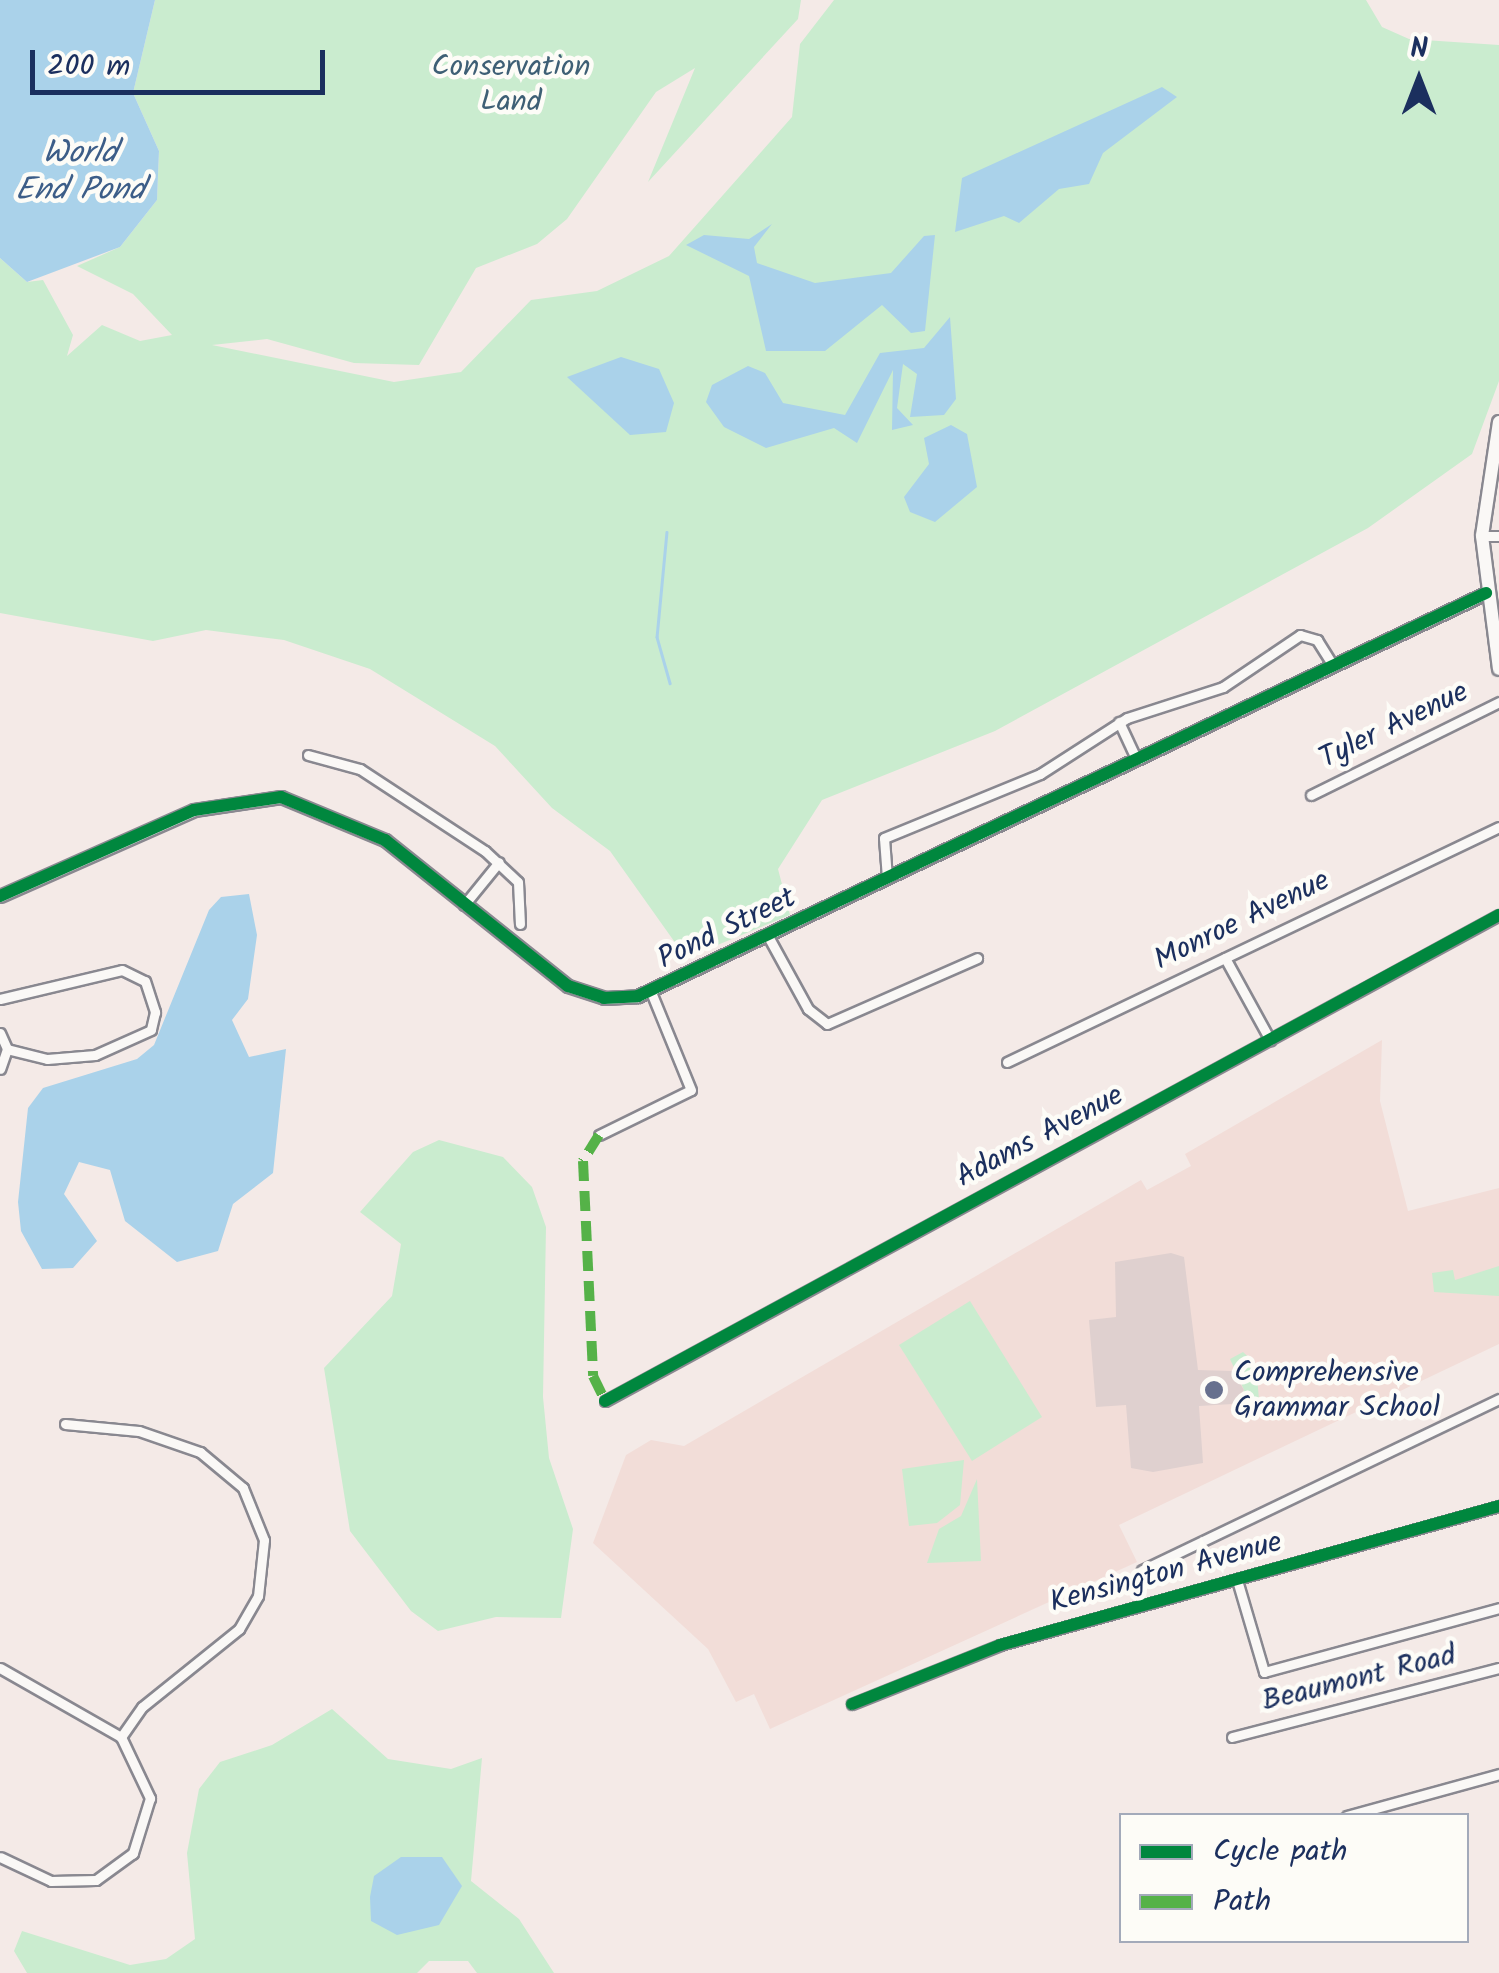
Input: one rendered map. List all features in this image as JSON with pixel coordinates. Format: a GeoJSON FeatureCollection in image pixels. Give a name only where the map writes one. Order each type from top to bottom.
{"type":"FeatureCollection","features":[{"type":"Feature","properties":{"kind":"main road"},"geometry":{"type":"LineString","coordinates":[[1499,422],[1482,536],[1486,593],[1499,669]]}},
{"type":"Feature","properties":{"kind":"street"},"geometry":{"type":"LineString","coordinates":[[1482,536],[1499,536]]}},
{"type":"Feature","properties":{"kind":"street","name":"Pond Street"},"geometry":{"type":"LineString","coordinates":[[0,896],[194,810],[261,795],[366,828],[580,991],[651,992],[769,938],[1330,661],[1486,593]]}},
{"type":"Feature","properties":{"kind":"street"},"geometry":{"type":"LineString","coordinates":[[887,878],[884,838],[1040,774],[1119,722],[1223,688],[1300,635],[1316,640],[1330,661]]}},
{"type":"Feature","properties":{"kind":"street","name":"Tyler Avenue"},"geometry":{"type":"LineString","coordinates":[[1311,795],[1499,702]]}},
{"type":"Feature","properties":{"kind":"street"},"geometry":{"type":"LineString","coordinates":[[1119,722],[1135,756]]}},
{"type":"Feature","properties":{"kind":"street"},"geometry":{"type":"LineString","coordinates":[[308,755],[360,769],[499,862],[520,888],[520,924]]}},
{"type":"Feature","properties":{"kind":"street","name":"Monroe Avenue"},"geometry":{"type":"LineString","coordinates":[[1008,1062],[1499,827]]}},
{"type":"Feature","properties":{"kind":"street"},"geometry":{"type":"LineString","coordinates":[[464,905],[499,862]]}},
{"type":"Feature","properties":{"kind":"street","name":"Adams Avenue"},"geometry":{"type":"LineString","coordinates":[[605,1401],[1499,916]]}},
{"type":"Feature","properties":{"kind":"street"},"geometry":{"type":"LineString","coordinates":[[769,938],[808,1009],[827,1024],[977,958]]}},
{"type":"Feature","properties":{"kind":"street"},"geometry":{"type":"LineString","coordinates":[[1225,958],[1270,1040]]}},
{"type":"Feature","properties":{"kind":"street"},"geometry":{"type":"LineString","coordinates":[[0,998],[122,970],[146,982],[155,1012],[150,1030],[96,1055],[47,1059],[8,1048]]}},
{"type":"Feature","properties":{"kind":"street"},"geometry":{"type":"LineString","coordinates":[[599,1135],[691,1090],[651,992]]}},
{"type":"Feature","properties":{"kind":"street"},"geometry":{"type":"LineString","coordinates":[[0,1032],[8,1048],[0,1069]]}},
{"type":"Feature","properties":{"kind":"street"},"geometry":{"type":"LineString","coordinates":[[1142,1570],[1499,1399]]}},
{"type":"Feature","properties":{"kind":"street"},"geometry":{"type":"LineString","coordinates":[[65,1424],[139,1432],[200,1452],[243,1488],[264,1540],[262,1578],[239,1629],[153,1697],[122,1737]]}},
{"type":"Feature","properties":{"kind":"street","name":"Kensington Avenue"},"geometry":{"type":"LineString","coordinates":[[852,1704],[1000,1645],[1499,1506]]}},
{"type":"Feature","properties":{"kind":"street"},"geometry":{"type":"LineString","coordinates":[[1237,1580],[1264,1672],[1499,1608]]}},
{"type":"Feature","properties":{"kind":"street"},"geometry":{"type":"LineString","coordinates":[[0,1668],[122,1737],[150,1798],[144,1832],[126,1861],[74,1884],[0,1857]]}},
{"type":"Feature","properties":{"kind":"street","name":"Beaumont Road"},"geometry":{"type":"LineString","coordinates":[[1232,1737],[1499,1668]]}},
{"type":"Feature","properties":{"kind":"street"},"geometry":{"type":"LineString","coordinates":[[1358,1813],[1499,1774]]}},
{"type":"Feature","properties":{"kind":"shaded area","name":"Comprehensive Grammar School"},"geometry":{"type":"Polygon","coordinates":[[[1382,1040],[1380,1101],[1408,1211],[1499,1188],[1499,1344],[1119,1525],[1137,1562],[770,1729],[754,1694],[736,1702],[708,1649],[593,1543],[626,1455],[651,1440],[684,1446],[1141,1180],[1147,1190],[1191,1166],[1185,1154],[1382,1040]]]}},
{"type":"Feature","properties":{"kind":"green space","name":"Conservation Land"},"geometry":{"type":"Polygon","coordinates":[[[155,0],[801,0],[798,19],[648,182],[695,68],[656,92],[567,219],[537,244],[476,268],[419,365],[354,363],[267,339],[212,345],[394,382],[461,372],[531,300],[597,291],[669,256],[792,117],[800,44],[834,0],[1366,0],[1382,27],[1409,39],[1499,45],[1499,381],[1472,454],[1368,528],[995,731],[822,800],[778,869],[790,915],[686,958],[610,851],[552,808],[495,746],[370,669],[284,640],[206,630],[153,641],[0,613],[0,258],[27,282],[43,280],[73,335],[67,356],[102,325],[140,341],[172,335],[133,294],[77,266],[120,247],[157,200],[159,151],[133,93],[155,0]]]}},
{"type":"Feature","properties":{"kind":"green space"},"geometry":{"type":"Polygon","coordinates":[[[439,1140],[503,1157],[532,1187],[546,1227],[543,1397],[549,1458],[573,1529],[561,1618],[496,1617],[438,1631],[411,1611],[350,1531],[324,1368],[392,1296],[401,1244],[360,1212],[413,1152],[439,1140]]]}},
{"type":"Feature","properties":{"kind":"green space"},"geometry":{"type":"Polygon","coordinates":[[[1499,1266],[1499,1296],[1434,1292],[1432,1273],[1453,1270],[1455,1280],[1499,1266]]]}},
{"type":"Feature","properties":{"kind":"green space"},"geometry":{"type":"Polygon","coordinates":[[[970,1301],[1042,1417],[972,1461],[899,1345],[970,1301]]]}},
{"type":"Feature","properties":{"kind":"green space"},"geometry":{"type":"Polygon","coordinates":[[[1243,1352],[1256,1364],[1259,1400],[1234,1411],[1244,1390],[1230,1359],[1243,1352]]]}},
{"type":"Feature","properties":{"kind":"green space"},"geometry":{"type":"Polygon","coordinates":[[[964,1460],[960,1505],[937,1523],[909,1526],[902,1469],[964,1460]]]}},
{"type":"Feature","properties":{"kind":"green space"},"geometry":{"type":"Polygon","coordinates":[[[977,1479],[981,1561],[927,1563],[939,1529],[961,1516],[977,1479]]]}},
{"type":"Feature","properties":{"kind":"green space"},"geometry":{"type":"Polygon","coordinates":[[[332,1709],[388,1759],[451,1769],[482,1758],[471,1881],[519,1919],[554,1973],[477,1973],[468,1961],[429,1961],[417,1973],[27,1973],[14,1951],[22,1931],[130,1965],[166,1959],[195,1939],[187,1853],[199,1789],[220,1762],[272,1745],[332,1709]]]}},
{"type":"Feature","properties":{"kind":"water","name":"World End Pond"},"geometry":{"type":"Polygon","coordinates":[[[0,0],[155,0],[133,93],[159,151],[157,200],[120,247],[27,282],[0,258],[0,0]]]}},
{"type":"Feature","properties":{"kind":"water"},"geometry":{"type":"Polygon","coordinates":[[[1162,87],[1177,97],[1103,153],[1089,184],[1059,189],[1019,223],[1004,216],[955,232],[962,178],[1162,87]]]}},
{"type":"Feature","properties":{"kind":"water"},"geometry":{"type":"Polygon","coordinates":[[[772,224],[754,247],[757,263],[815,283],[891,273],[924,236],[935,235],[925,331],[911,333],[882,305],[825,351],[766,351],[749,276],[686,245],[704,235],[749,239],[772,224]]]}},
{"type":"Feature","properties":{"kind":"water"},"geometry":{"type":"Polygon","coordinates":[[[950,317],[956,399],[944,415],[910,417],[917,374],[903,364],[897,408],[913,425],[892,430],[893,370],[857,443],[834,428],[766,448],[724,427],[706,402],[712,385],[748,366],[765,373],[783,403],[845,415],[880,353],[924,348],[950,317]]]}},
{"type":"Feature","properties":{"kind":"water"},"geometry":{"type":"Polygon","coordinates":[[[621,357],[659,369],[674,403],[666,432],[630,435],[567,377],[621,357]]]}},
{"type":"Feature","properties":{"kind":"water"},"geometry":{"type":"Polygon","coordinates":[[[951,425],[967,434],[977,487],[935,522],[910,512],[904,497],[929,464],[924,438],[951,425]]]}},
{"type":"Feature","properties":{"kind":"water"},"geometry":{"type":"Polygon","coordinates":[[[249,894],[257,935],[248,999],[232,1020],[249,1057],[286,1049],[273,1173],[233,1204],[218,1251],[177,1262],[125,1221],[110,1170],[79,1162],[64,1194],[97,1241],[73,1268],[42,1269],[21,1231],[18,1202],[28,1108],[43,1088],[137,1059],[154,1045],[209,910],[221,897],[249,894]]]}},
{"type":"Feature","properties":{"kind":"water"},"geometry":{"type":"Polygon","coordinates":[[[401,1857],[442,1857],[462,1886],[439,1925],[397,1935],[371,1921],[370,1897],[374,1876],[401,1857]]]}},
{"type":"Feature","properties":{"kind":"building","name":"Comprehensive Grammar School"},"geometry":{"type":"Polygon","coordinates":[[[1171,1253],[1184,1257],[1198,1370],[1232,1371],[1244,1390],[1232,1404],[1199,1406],[1203,1463],[1153,1472],[1131,1468],[1126,1405],[1096,1407],[1089,1320],[1116,1317],[1115,1262],[1171,1253]]]}},
{"type":"Feature","properties":{"kind":"waterway"},"geometry":{"type":"LineString","coordinates":[[667,532],[657,637],[670,683]]}},
{"type":"Feature","properties":{"kind":"marked path"},"geometry":{"type":"LineString","coordinates":[[599,1135],[583,1161],[593,1376],[605,1401]]}},
{"type":"Feature","properties":{"kind":"cycle path"},"geometry":{"type":"LineString","coordinates":[[0,896],[194,810],[281,797],[385,840],[568,986],[604,998],[638,996],[1486,593]]}},
{"type":"Feature","properties":{"kind":"cycle path"},"geometry":{"type":"LineString","coordinates":[[605,1401],[1499,915]]}},
{"type":"Feature","properties":{"kind":"cycle path"},"geometry":{"type":"LineString","coordinates":[[852,1704],[1000,1645],[1499,1506]]}},
{"type":"Feature","properties":{"kind":"place","name":"Comprehensive Grammar School"},"geometry":{"type":"Point","coordinates":[1214,1390]}}]}
